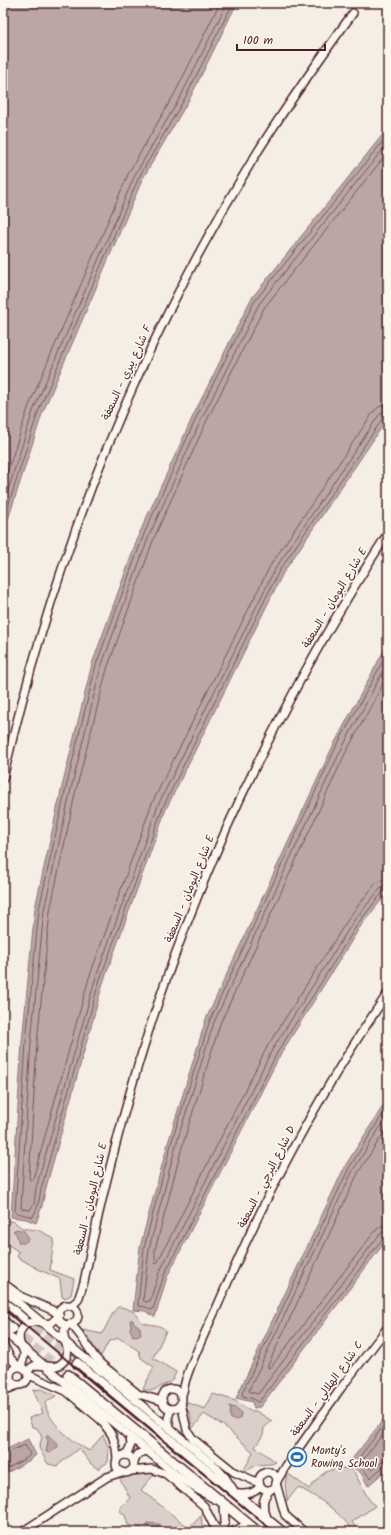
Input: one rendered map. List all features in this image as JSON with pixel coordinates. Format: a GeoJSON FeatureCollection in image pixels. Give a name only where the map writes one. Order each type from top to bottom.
{"type":"FeatureCollection","features":[{"type":"Feature","properties":{"kind":"main road"},"geometry":{"type":"LineString","coordinates":[[3,1302],[23,1319]]}},
{"type":"Feature","properties":{"kind":"main road"},"geometry":{"type":"LineString","coordinates":[[3,1321],[8,1330]]}},
{"type":"Feature","properties":{"kind":"main road"},"geometry":{"type":"LineString","coordinates":[[77,1364],[282,1532]]}},
{"type":"Feature","properties":{"kind":"main road"},"geometry":{"type":"LineString","coordinates":[[68,1375],[256,1531]]}},
{"type":"Feature","properties":{"kind":"street","name":"شارع يبري - السعفة F"},"geometry":{"type":"LineString","coordinates":[[3,779],[31,667],[56,585],[86,497],[133,385],[183,283],[231,195],[276,122],[353,13]]}},
{"type":"Feature","properties":{"kind":"street","name":"شارع البومان - السعفة E"},"geometry":{"type":"LineString","coordinates":[[71,1306],[78,1300],[84,1282],[102,1198],[129,1094],[162,991],[192,910],[225,831],[282,714],[323,638],[388,533]]}},
{"type":"Feature","properties":{"kind":"street","name":"شارع البرحي - السعفة D"},"geometry":{"type":"LineString","coordinates":[[181,1400],[185,1381],[230,1278],[274,1185],[327,1089],[388,993]]}},
{"type":"Feature","properties":{"kind":"street","name":"شارع البومان - السعفة E"},"geometry":{"type":"LineString","coordinates":[[77,1316],[83,1293],[84,1282]]}},
{"type":"Feature","properties":{"kind":"street"},"geometry":{"type":"LineString","coordinates":[[3,1283],[22,1297],[47,1307],[59,1316],[64,1323],[70,1324],[80,1335],[90,1352],[97,1360],[135,1392],[146,1397],[163,1400],[182,1415],[185,1421]]}},
{"type":"Feature","properties":{"kind":"street"},"geometry":{"type":"LineString","coordinates":[[3,1290],[170,1428],[220,1472],[235,1493],[251,1494],[256,1491],[264,1473],[278,1471],[286,1466]]}},
{"type":"Feature","properties":{"kind":"street"},"geometry":{"type":"LineString","coordinates":[[47,1307],[71,1306],[76,1309],[80,1335]]}},
{"type":"Feature","properties":{"kind":"street"},"geometry":{"type":"LineString","coordinates":[[3,1390],[24,1356],[19,1338],[21,1330],[24,1326],[36,1321],[44,1324],[51,1323],[59,1316],[62,1307]]}},
{"type":"Feature","properties":{"kind":"street"},"geometry":{"type":"LineString","coordinates":[[26,1382],[34,1366],[43,1365],[51,1367],[63,1362],[66,1359],[68,1350],[63,1334],[65,1328],[77,1316]]}},
{"type":"Feature","properties":{"kind":"street","name":"شارع الهلالي - السعفة C"},"geometry":{"type":"LineString","coordinates":[[277,1482],[286,1466],[341,1388],[388,1327]]}},
{"type":"Feature","properties":{"kind":"street"},"geometry":{"type":"LineString","coordinates":[[8,1330],[22,1347],[183,1481],[223,1504],[226,1515],[219,1531]]}},
{"type":"Feature","properties":{"kind":"street"},"geometry":{"type":"LineString","coordinates":[[3,1344],[9,1356],[19,1366],[25,1368],[29,1374],[66,1391],[96,1416],[108,1430],[115,1444],[125,1455],[131,1457],[134,1463],[147,1469]]}},
{"type":"Feature","properties":{"kind":"street"},"geometry":{"type":"LineString","coordinates":[[9,1356],[13,1383],[18,1385]]}},
{"type":"Feature","properties":{"kind":"street","name":"شارع البرحي - السعفة D"},"geometry":{"type":"LineString","coordinates":[[175,1390],[185,1381]]}},
{"type":"Feature","properties":{"kind":"street"},"geometry":{"type":"LineString","coordinates":[[3,1390],[26,1382],[44,1382]]}},
{"type":"Feature","properties":{"kind":"street"},"geometry":{"type":"LineString","coordinates":[[149,1411],[156,1411],[168,1390],[175,1390],[181,1400],[187,1430],[193,1439],[234,1472],[243,1477],[252,1478],[260,1482],[264,1489],[271,1490],[282,1504]]}},
{"type":"Feature","properties":{"kind":"street"},"geometry":{"type":"LineString","coordinates":[[170,1428],[168,1418],[173,1409],[181,1400]]}},
{"type":"Feature","properties":{"kind":"street"},"geometry":{"type":"LineString","coordinates":[[107,1477],[117,1461],[125,1455],[131,1445],[130,1437]]}},
{"type":"Feature","properties":{"kind":"street"},"geometry":{"type":"LineString","coordinates":[[115,1444],[117,1469],[122,1472]]}},
{"type":"Feature","properties":{"kind":"street"},"geometry":{"type":"LineString","coordinates":[[130,1471],[138,1454],[146,1451]]}},
{"type":"Feature","properties":{"kind":"street"},"geometry":{"type":"LineString","coordinates":[[22,1532],[107,1477],[122,1472],[147,1469],[157,1469],[166,1474],[201,1504],[208,1512],[211,1520],[219,1531]]}},
{"type":"Feature","properties":{"kind":"street"},"geometry":{"type":"LineString","coordinates":[[269,1473],[275,1476],[284,1512],[288,1518],[304,1532]]}},
{"type":"Feature","properties":{"kind":"street"},"geometry":{"type":"LineString","coordinates":[[268,1520],[263,1504],[265,1497],[277,1482]]}},
{"type":"Feature","properties":{"kind":"street"},"geometry":{"type":"LineString","coordinates":[[233,1532],[246,1526],[256,1531]]}},
{"type":"Feature","properties":{"kind":"shaded area"},"geometry":{"type":"Polygon","coordinates":[[[3,1220],[15,1222],[25,1229],[41,1231],[54,1239],[50,1270],[74,1279],[71,1295],[65,1298],[62,1297],[60,1279],[17,1257],[19,1252],[3,1241],[3,1220]]]}},
{"type":"Feature","properties":{"kind":"shaded area"},"geometry":{"type":"Polygon","coordinates":[[[118,1307],[130,1310],[136,1314],[142,1322],[164,1328],[166,1331],[153,1358],[176,1372],[171,1381],[157,1389],[143,1389],[154,1367],[141,1358],[139,1351],[119,1338],[109,1341],[101,1356],[94,1348],[91,1341],[84,1334],[83,1330],[102,1334],[113,1313],[118,1307]]]}},
{"type":"Feature","properties":{"kind":"shaded area"},"geometry":{"type":"Polygon","coordinates":[[[42,1389],[56,1396],[45,1402],[50,1417],[61,1430],[75,1442],[89,1451],[103,1435],[109,1448],[108,1462],[98,1469],[91,1464],[79,1448],[57,1466],[48,1464],[39,1448],[42,1437],[37,1428],[32,1427],[29,1418],[43,1413],[33,1390],[42,1389]]]}},
{"type":"Feature","properties":{"kind":"shaded area"},"geometry":{"type":"Polygon","coordinates":[[[213,1394],[236,1401],[250,1411],[256,1411],[272,1421],[264,1428],[263,1435],[255,1447],[276,1462],[258,1465],[243,1471],[253,1452],[224,1426],[204,1414],[192,1429],[190,1413],[184,1407],[186,1402],[205,1409],[213,1394]]]}},
{"type":"Feature","properties":{"kind":"shaded area"},"geometry":{"type":"Polygon","coordinates":[[[341,1468],[350,1469],[354,1472],[368,1498],[375,1506],[352,1522],[359,1532],[350,1532],[352,1530],[341,1516],[321,1500],[298,1487],[287,1501],[285,1484],[287,1473],[309,1489],[322,1474],[341,1468]]]}},
{"type":"Feature","properties":{"kind":"shaded area"},"geometry":{"type":"Polygon","coordinates":[[[136,1470],[155,1473],[141,1490],[189,1528],[201,1516],[203,1532],[144,1532],[140,1528],[128,1525],[125,1515],[120,1511],[120,1508],[130,1498],[120,1479],[121,1476],[129,1475],[136,1470]]]}},
{"type":"Feature","properties":{"kind":"water"},"geometry":{"type":"Polygon","coordinates":[[[3,3],[237,3],[190,98],[143,178],[42,414],[3,535],[3,3]]]}},
{"type":"Feature","properties":{"kind":"water"},"geometry":{"type":"Polygon","coordinates":[[[388,128],[388,418],[283,573],[166,809],[103,983],[42,1206],[36,1223],[26,1219],[11,1217],[22,1042],[35,908],[61,791],[92,664],[140,532],[194,414],[251,299],[388,128]]]}},
{"type":"Feature","properties":{"kind":"water"},"geometry":{"type":"Polygon","coordinates":[[[388,643],[388,892],[362,924],[280,1055],[167,1277],[155,1317],[145,1311],[133,1310],[140,1247],[168,1143],[206,1019],[332,748],[388,643]]]}},
{"type":"Feature","properties":{"kind":"water"},"geometry":{"type":"Polygon","coordinates":[[[388,1098],[388,1238],[260,1407],[254,1408],[252,1402],[236,1398],[345,1166],[388,1098]]]}},
{"type":"Feature","properties":{"kind":"water"},"geometry":{"type":"Polygon","coordinates":[[[16,1229],[24,1231],[28,1237],[28,1240],[24,1243],[19,1243],[16,1233],[13,1231],[16,1229]]]}},
{"type":"Feature","properties":{"kind":"water"},"geometry":{"type":"Polygon","coordinates":[[[130,1320],[133,1320],[134,1323],[140,1327],[141,1335],[133,1336],[130,1329],[130,1320]]]}},
{"type":"Feature","properties":{"kind":"water"},"geometry":{"type":"Polygon","coordinates":[[[229,1406],[238,1409],[241,1413],[240,1418],[237,1420],[231,1419],[231,1409],[229,1406]]]}},
{"type":"Feature","properties":{"kind":"water"},"geometry":{"type":"Polygon","coordinates":[[[388,1414],[388,1468],[368,1486],[361,1473],[348,1464],[388,1414]]]}},
{"type":"Feature","properties":{"kind":"water"},"geometry":{"type":"Polygon","coordinates":[[[48,1435],[57,1443],[58,1447],[50,1453],[46,1452],[48,1441],[46,1437],[48,1435]]]}},
{"type":"Feature","properties":{"kind":"water"},"geometry":{"type":"Polygon","coordinates":[[[28,1439],[36,1455],[3,1475],[3,1451],[28,1439]]]}},
{"type":"Feature","properties":{"kind":"water"},"geometry":{"type":"Polygon","coordinates":[[[147,1523],[159,1524],[163,1527],[162,1531],[154,1532],[151,1527],[146,1526],[147,1523]]]}},
{"type":"Feature","properties":{"kind":"tunnel"},"geometry":{"type":"LineString","coordinates":[[23,1319],[77,1363]]}},
{"type":"Feature","properties":{"kind":"tunnel"},"geometry":{"type":"LineString","coordinates":[[13,1330],[68,1375]]}},
{"type":"Feature","properties":{"kind":"railway"},"geometry":{"type":"LineString","coordinates":[[3,1307],[274,1532]]}},
{"type":"Feature","properties":{"kind":"place","name":"Monty's Rowing School"},"geometry":{"type":"Point","coordinates":[297,1457]}}]}
